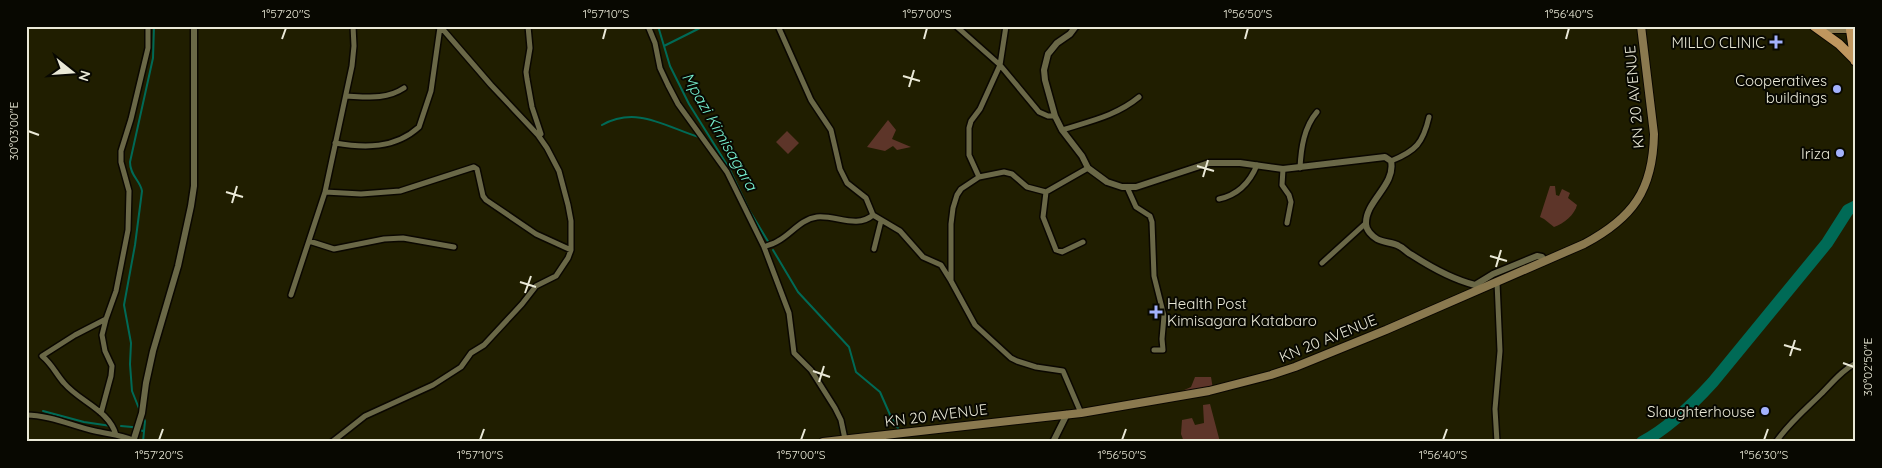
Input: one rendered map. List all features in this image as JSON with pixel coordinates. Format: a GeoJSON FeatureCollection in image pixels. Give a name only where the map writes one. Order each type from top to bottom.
{"type":"FeatureCollection","features":[{"type":"Feature","properties":{"kind":"highway"},"geometry":{"type":"LineString","coordinates":[[1814,26],[1855,60]]}},
{"type":"Feature","properties":{"kind":"highway"},"geometry":{"type":"LineString","coordinates":[[1852,28],[1856,64]]}},
{"type":"Feature","properties":{"kind":"main road","name":"KN 20 AVENUE"},"geometry":{"type":"LineString","coordinates":[[823,442],[864,439],[1081,413],[1209,391],[1271,375],[1386,330],[1584,244],[1606,231],[1629,212],[1644,188],[1654,152],[1654,134],[1641,26]]}},
{"type":"Feature","properties":{"kind":"main road"},"geometry":{"type":"LineString","coordinates":[[1822,26],[1831,29],[1852,28]]}},
{"type":"Feature","properties":{"kind":"street"},"geometry":{"type":"LineString","coordinates":[[101,413],[112,366],[103,343],[106,319],[116,291],[126,246],[129,191],[123,173],[121,151],[148,48],[148,26]]}},
{"type":"Feature","properties":{"kind":"street"},"geometry":{"type":"LineString","coordinates":[[26,415],[116,435],[133,441],[142,413],[153,351],[172,289],[192,206],[194,186],[194,26]]}},
{"type":"Feature","properties":{"kind":"street"},"geometry":{"type":"LineString","coordinates":[[291,295],[325,192],[354,56],[353,26]]}},
{"type":"Feature","properties":{"kind":"street"},"geometry":{"type":"LineString","coordinates":[[528,26],[530,48],[526,72],[532,107],[541,134],[538,136]]}},
{"type":"Feature","properties":{"kind":"street"},"geometry":{"type":"LineString","coordinates":[[648,26],[660,68],[668,85],[678,104],[727,172],[764,247],[788,313],[794,353],[811,370],[835,408],[841,420],[845,439]]}},
{"type":"Feature","properties":{"kind":"street"},"geometry":{"type":"LineString","coordinates":[[778,26],[811,100],[831,130],[840,169],[847,182],[866,198],[873,215],[900,232],[926,260],[941,265],[975,325],[1011,358],[1027,364],[1060,370],[1066,373],[1081,413]]}},
{"type":"Feature","properties":{"kind":"street"},"geometry":{"type":"LineString","coordinates":[[956,26],[1000,65],[1039,112],[1048,116],[1055,116]]}},
{"type":"Feature","properties":{"kind":"street"},"geometry":{"type":"LineString","coordinates":[[979,177],[969,155],[969,128],[1000,65],[1006,26]]}},
{"type":"Feature","properties":{"kind":"street"},"geometry":{"type":"LineString","coordinates":[[1076,26],[1070,34],[1054,45],[1048,54],[1044,70],[1048,92],[1055,116],[1062,130],[1082,156],[1088,168],[1107,182],[1122,187],[1144,185],[1195,166],[1209,163],[1257,165],[1283,169],[1385,157],[1391,161],[1392,168],[1388,180],[1368,213],[1366,223],[1367,230],[1377,240],[1399,246],[1428,264],[1475,285],[1493,274],[1537,256],[1542,257],[1545,261]]}},
{"type":"Feature","properties":{"kind":"street"},"geometry":{"type":"LineString","coordinates":[[335,143],[373,147],[398,140],[419,127],[431,91],[440,27]]}},
{"type":"Feature","properties":{"kind":"street"},"geometry":{"type":"LineString","coordinates":[[332,442],[365,416],[433,385],[461,367],[471,353],[484,345],[536,286],[556,276],[568,258],[571,221],[559,172],[547,148],[440,27]]}},
{"type":"Feature","properties":{"kind":"street"},"geometry":{"type":"LineString","coordinates":[[346,96],[385,97],[404,88]]}},
{"type":"Feature","properties":{"kind":"street"},"geometry":{"type":"LineString","coordinates":[[1062,130],[1098,120],[1120,111],[1139,97]]}},
{"type":"Feature","properties":{"kind":"street"},"geometry":{"type":"LineString","coordinates":[[1300,168],[1303,140],[1317,112]]}},
{"type":"Feature","properties":{"kind":"street"},"geometry":{"type":"LineString","coordinates":[[1391,161],[1404,156],[1417,147],[1427,128],[1429,117]]}},
{"type":"Feature","properties":{"kind":"street"},"geometry":{"type":"LineString","coordinates":[[1220,199],[1241,189],[1248,182],[1257,165]]}},
{"type":"Feature","properties":{"kind":"street"},"geometry":{"type":"LineString","coordinates":[[325,192],[361,194],[400,191],[474,168],[477,169],[483,196],[486,200],[536,234],[570,250]]}},
{"type":"Feature","properties":{"kind":"street"},"geometry":{"type":"LineString","coordinates":[[951,281],[951,224],[953,208],[961,189],[979,177],[991,173],[1008,172],[1027,187],[1046,192],[1088,168]]}},
{"type":"Feature","properties":{"kind":"street"},"geometry":{"type":"LineString","coordinates":[[1283,169],[1282,185],[1289,195],[1291,202],[1287,223]]}},
{"type":"Feature","properties":{"kind":"street"},"geometry":{"type":"LineString","coordinates":[[1127,187],[1136,207],[1150,216],[1152,222],[1154,276],[1164,316],[1163,350],[1154,350]]}},
{"type":"Feature","properties":{"kind":"street"},"geometry":{"type":"LineString","coordinates":[[1046,192],[1043,217],[1056,250],[1062,252],[1082,242]]}},
{"type":"Feature","properties":{"kind":"street"},"geometry":{"type":"LineString","coordinates":[[764,247],[778,241],[798,226],[815,217],[829,217],[854,222],[868,220],[873,215]]}},
{"type":"Feature","properties":{"kind":"street"},"geometry":{"type":"LineString","coordinates":[[874,249],[882,221]]}},
{"type":"Feature","properties":{"kind":"street"},"geometry":{"type":"LineString","coordinates":[[1322,264],[1366,223]]}},
{"type":"Feature","properties":{"kind":"street"},"geometry":{"type":"LineString","coordinates":[[309,242],[334,249],[384,239],[403,238],[454,247]]}},
{"type":"Feature","properties":{"kind":"street"},"geometry":{"type":"LineString","coordinates":[[1497,282],[1500,351],[1495,409],[1497,442]]}},
{"type":"Feature","properties":{"kind":"street"},"geometry":{"type":"LineString","coordinates":[[106,319],[75,335],[42,356],[52,365],[64,383],[79,398],[101,413],[114,426],[116,435]]}},
{"type":"Feature","properties":{"kind":"street"},"geometry":{"type":"LineString","coordinates":[[1776,442],[1783,432],[1844,371],[1856,363]]}},
{"type":"Feature","properties":{"kind":"street"},"geometry":{"type":"LineString","coordinates":[[1053,442],[1067,414]]}},
{"type":"Feature","properties":{"kind":"shaded area"},"geometry":{"type":"Polygon","coordinates":[[[888,120],[896,130],[892,139],[911,147],[897,150],[893,146],[885,151],[867,147],[888,120]]]}},
{"type":"Feature","properties":{"kind":"shaded area"},"geometry":{"type":"Polygon","coordinates":[[[787,131],[799,143],[788,154],[776,142],[787,131]]]}},
{"type":"Feature","properties":{"kind":"shaded area"},"geometry":{"type":"Polygon","coordinates":[[[1550,186],[1555,186],[1556,195],[1559,196],[1562,189],[1570,193],[1568,198],[1577,205],[1569,218],[1562,224],[1554,227],[1540,217],[1550,186]]]}},
{"type":"Feature","properties":{"kind":"shaded area"},"geometry":{"type":"Polygon","coordinates":[[[1195,377],[1211,377],[1213,389],[1184,394],[1182,391],[1191,387],[1195,377]]]}},
{"type":"Feature","properties":{"kind":"shaded area"},"geometry":{"type":"Polygon","coordinates":[[[1210,404],[1220,442],[1184,442],[1181,434],[1182,420],[1192,418],[1195,425],[1204,423],[1203,405],[1210,404]]]}},
{"type":"Feature","properties":{"kind":"waterway"},"geometry":{"type":"LineString","coordinates":[[140,411],[132,391],[131,343],[124,305],[135,245],[142,191],[130,167],[130,162],[153,58],[154,26]]}},
{"type":"Feature","properties":{"kind":"waterway","name":"Mpazi Kimisagara"},"geometry":{"type":"LineString","coordinates":[[658,26],[670,66],[689,104],[729,168],[749,210],[769,243]]}},
{"type":"Feature","properties":{"kind":"waterway"},"geometry":{"type":"LineString","coordinates":[[664,46],[704,26]]}},
{"type":"Feature","properties":{"kind":"waterway"},"geometry":{"type":"LineString","coordinates":[[602,125],[615,119],[640,118],[652,120],[702,138]]}},
{"type":"Feature","properties":{"kind":"waterway"},"geometry":{"type":"LineString","coordinates":[[1642,442],[1671,423],[1713,382],[1827,243],[1848,210],[1856,206]]}},
{"type":"Feature","properties":{"kind":"waterway","name":"Mpazi Kimisagara"},"geometry":{"type":"LineString","coordinates":[[773,250],[798,292],[849,347],[856,372],[880,392],[899,430]]}},
{"type":"Feature","properties":{"kind":"waterway"},"geometry":{"type":"LineString","coordinates":[[43,411],[84,422],[111,426]]}},
{"type":"Feature","properties":{"kind":"waterway"},"geometry":{"type":"LineString","coordinates":[[143,417],[145,421],[143,442]]}},
{"type":"Feature","properties":{"kind":"waterway"},"geometry":{"type":"LineString","coordinates":[[839,420],[840,429]]}},
{"type":"Feature","properties":{"kind":"waterway"},"geometry":{"type":"LineString","coordinates":[[121,426],[143,431]]}},
{"type":"Feature","properties":{"kind":"waterway"},"geometry":{"type":"LineString","coordinates":[[811,442],[821,440]]}},
{"type":"Feature","properties":{"kind":"place","name":"MILLO CLINIC"},"geometry":{"type":"Point","coordinates":[1776,42]}},
{"type":"Feature","properties":{"kind":"place","name":"Cooperatives buildings"},"geometry":{"type":"Point","coordinates":[1837,89]}},
{"type":"Feature","properties":{"kind":"place","name":"Iriza"},"geometry":{"type":"Point","coordinates":[1840,153]}},
{"type":"Feature","properties":{"kind":"place","name":"Health Post Kimisagara Katabaro"},"geometry":{"type":"Point","coordinates":[1156,312]}},
{"type":"Feature","properties":{"kind":"place","name":"Slaughterhouse"},"geometry":{"type":"Point","coordinates":[1765,411]}}]}
